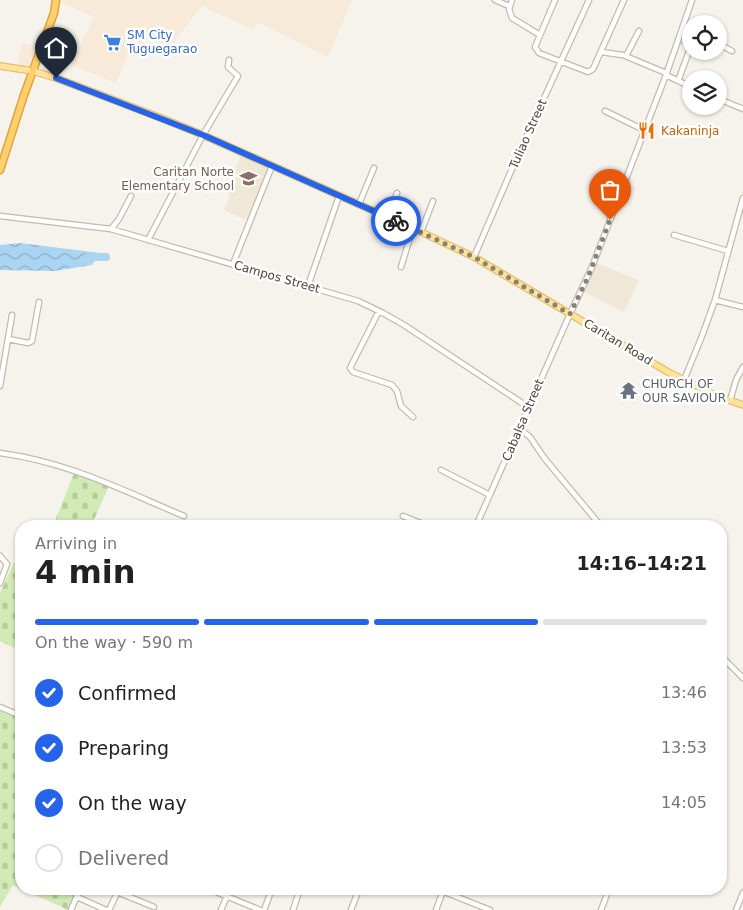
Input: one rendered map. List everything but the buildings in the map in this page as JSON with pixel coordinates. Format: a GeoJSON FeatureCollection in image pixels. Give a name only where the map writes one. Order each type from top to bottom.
{"type":"FeatureCollection","features":[{"type":"Feature","properties":{"kind":"highway"},"geometry":{"type":"LineString","coordinates":[[0,170],[54,13],[56,0]]}},
{"type":"Feature","properties":{"kind":"main road","name":"Caritan Road"},"geometry":{"type":"LineString","coordinates":[[0,66],[33,71],[78,86],[203,135],[413,228],[474,257],[684,380],[743,405]]}},
{"type":"Feature","properties":{"kind":"street"},"geometry":{"type":"LineString","coordinates":[[495,0],[509,6]]}},
{"type":"Feature","properties":{"kind":"street"},"geometry":{"type":"LineString","coordinates":[[512,0],[509,6],[512,18],[540,35]]}},
{"type":"Feature","properties":{"kind":"street"},"geometry":{"type":"LineString","coordinates":[[555,0],[535,47],[537,52],[584,71],[590,71],[624,0]]}},
{"type":"Feature","properties":{"kind":"street","name":"Tuliao Street"},"geometry":{"type":"LineString","coordinates":[[474,257],[589,0]]}},
{"type":"Feature","properties":{"kind":"street","name":"Cabalsa Street"},"geometry":{"type":"LineString","coordinates":[[479,520],[520,429],[528,406],[592,267],[666,74],[692,0]]}},
{"type":"Feature","properties":{"kind":"street"},"geometry":{"type":"LineString","coordinates":[[626,56],[639,31]]}},
{"type":"Feature","properties":{"kind":"street"},"geometry":{"type":"LineString","coordinates":[[727,48],[732,51]]}},
{"type":"Feature","properties":{"kind":"street"},"geometry":{"type":"LineString","coordinates":[[600,52],[626,56],[682,83]]}},
{"type":"Feature","properties":{"kind":"street"},"geometry":{"type":"LineString","coordinates":[[148,240],[203,135],[238,76],[228,67],[229,60]]}},
{"type":"Feature","properties":{"kind":"street"},"geometry":{"type":"LineString","coordinates":[[678,81],[686,60]]}},
{"type":"Feature","properties":{"kind":"street"},"geometry":{"type":"LineString","coordinates":[[727,103],[743,110]]}},
{"type":"Feature","properties":{"kind":"street"},"geometry":{"type":"LineString","coordinates":[[606,112],[644,130]]}},
{"type":"Feature","properties":{"kind":"street"},"geometry":{"type":"LineString","coordinates":[[233,264],[272,166]]}},
{"type":"Feature","properties":{"kind":"street"},"geometry":{"type":"LineString","coordinates":[[359,204],[374,168]]}},
{"type":"Feature","properties":{"kind":"street"},"geometry":{"type":"LineString","coordinates":[[386,216],[397,193]]}},
{"type":"Feature","properties":{"kind":"street"},"geometry":{"type":"LineString","coordinates":[[111,229],[119,219],[131,196]]}},
{"type":"Feature","properties":{"kind":"street"},"geometry":{"type":"LineString","coordinates":[[308,286],[339,196]]}},
{"type":"Feature","properties":{"kind":"street"},"geometry":{"type":"LineString","coordinates":[[684,380],[714,300],[743,198]]}},
{"type":"Feature","properties":{"kind":"street"},"geometry":{"type":"LineString","coordinates":[[421,232],[433,202]]}},
{"type":"Feature","properties":{"kind":"street","name":"Campos Street"},"geometry":{"type":"LineString","coordinates":[[0,216],[111,229],[358,301],[379,310],[404,325],[528,406]]}},
{"type":"Feature","properties":{"kind":"street"},"geometry":{"type":"LineString","coordinates":[[401,267],[413,228]]}},
{"type":"Feature","properties":{"kind":"street"},"geometry":{"type":"LineString","coordinates":[[674,235],[728,251]]}},
{"type":"Feature","properties":{"kind":"street"},"geometry":{"type":"LineString","coordinates":[[714,300],[743,307]]}},
{"type":"Feature","properties":{"kind":"street"},"geometry":{"type":"LineString","coordinates":[[8,339],[28,343],[32,340],[39,302]]}},
{"type":"Feature","properties":{"kind":"street"},"geometry":{"type":"LineString","coordinates":[[379,310],[350,368],[353,372],[392,385],[397,391],[401,406],[413,416]]}},
{"type":"Feature","properties":{"kind":"street"},"geometry":{"type":"LineString","coordinates":[[0,386],[12,316]]}},
{"type":"Feature","properties":{"kind":"street"},"geometry":{"type":"LineString","coordinates":[[730,401],[736,380],[743,367]]}},
{"type":"Feature","properties":{"kind":"street"},"geometry":{"type":"LineString","coordinates":[[520,429],[530,436],[545,459],[597,520]]}},
{"type":"Feature","properties":{"kind":"street"},"geometry":{"type":"LineString","coordinates":[[0,453],[34,458],[65,466],[112,484],[184,516]]}},
{"type":"Feature","properties":{"kind":"street"},"geometry":{"type":"LineString","coordinates":[[441,470],[490,495]]}},
{"type":"Feature","properties":{"kind":"street"},"geometry":{"type":"LineString","coordinates":[[403,516],[413,520]]}},
{"type":"Feature","properties":{"kind":"street"},"geometry":{"type":"LineString","coordinates":[[0,556],[6,564],[0,583]]}},
{"type":"Feature","properties":{"kind":"street"},"geometry":{"type":"LineString","coordinates":[[727,662],[743,678]]}},
{"type":"Feature","properties":{"kind":"street"},"geometry":{"type":"LineString","coordinates":[[0,707],[15,713]]}},
{"type":"Feature","properties":{"kind":"street"},"geometry":{"type":"LineString","coordinates":[[736,910],[743,893]]}},
{"type":"Feature","properties":{"kind":"street"},"geometry":{"type":"LineString","coordinates":[[71,910],[77,897],[107,910],[115,895]]}},
{"type":"Feature","properties":{"kind":"street"},"geometry":{"type":"LineString","coordinates":[[129,895],[154,907]]}},
{"type":"Feature","properties":{"kind":"street"},"geometry":{"type":"LineString","coordinates":[[221,910],[227,896],[259,910],[268,895]]}},
{"type":"Feature","properties":{"kind":"street"},"geometry":{"type":"LineString","coordinates":[[293,910],[298,895]]}},
{"type":"Feature","properties":{"kind":"street"},"geometry":{"type":"LineString","coordinates":[[351,910],[357,895]]}},
{"type":"Feature","properties":{"kind":"street"},"geometry":{"type":"LineString","coordinates":[[436,910],[442,895]]}},
{"type":"Feature","properties":{"kind":"street"},"geometry":{"type":"LineString","coordinates":[[454,895],[490,910]]}},
{"type":"Feature","properties":{"kind":"street"},"geometry":{"type":"LineString","coordinates":[[601,910],[607,895]]}},
{"type":"Feature","properties":{"kind":"shaded area","name":"SM City Tuguegarao"},"geometry":{"type":"Polygon","coordinates":[[[62,0],[352,0],[328,57],[258,22],[253,30],[202,6],[169,48],[146,35],[139,54],[130,48],[116,83],[71,65],[94,17],[62,3],[62,0]]]}},
{"type":"Feature","properties":{"kind":"shaded area"},"geometry":{"type":"Polygon","coordinates":[[[23,43],[38,48],[32,68],[17,64],[23,43]]]}},
{"type":"Feature","properties":{"kind":"shaded area","name":"Caritan Norte Elementary School"},"geometry":{"type":"Polygon","coordinates":[[[241,155],[269,168],[248,221],[224,210],[230,197],[227,191],[241,155]]]}},
{"type":"Feature","properties":{"kind":"shaded area"},"geometry":{"type":"Polygon","coordinates":[[[596,263],[639,280],[624,312],[584,292],[596,263]]]}},
{"type":"Feature","properties":{"kind":"green space"},"geometry":{"type":"Polygon","coordinates":[[[74,473],[110,484],[94,520],[55,520],[74,473]]]}},
{"type":"Feature","properties":{"kind":"green space"},"geometry":{"type":"Polygon","coordinates":[[[15,562],[15,648],[0,641],[0,593],[15,562]]]}},
{"type":"Feature","properties":{"kind":"green space"},"geometry":{"type":"Polygon","coordinates":[[[0,709],[15,715],[15,886],[13,885],[0,907],[0,709]]]}},
{"type":"Feature","properties":{"kind":"green space"},"geometry":{"type":"Polygon","coordinates":[[[35,895],[75,895],[68,910],[35,895]]]}},
{"type":"Feature","properties":{"kind":"water"},"geometry":{"type":"Polygon","coordinates":[[[20,243],[100,253],[92,265],[54,271],[0,270],[0,245],[20,243]]]}},
{"type":"Feature","properties":{"kind":"waterway"},"geometry":{"type":"LineString","coordinates":[[88,257],[106,257]]}},
{"type":"Feature","properties":{"kind":"way so far"},"geometry":{"type":"LineString","coordinates":[[396,221],[474,257],[570,314],[583,289],[610,220]]}},
{"type":"Feature","properties":{"kind":"place","name":"SM City Tuguegarao"},"geometry":{"type":"Point","coordinates":[113,42]}},
{"type":"Feature","properties":{"kind":"place","name":"Kakaninja"},"geometry":{"type":"Point","coordinates":[647,131]}},
{"type":"Feature","properties":{"kind":"place","name":"Caritan Norte Elementary School"},"geometry":{"type":"Point","coordinates":[248,179]}},
{"type":"Feature","properties":{"kind":"place","name":"CHURCH OF OUR SAVIOUR"},"geometry":{"type":"Point","coordinates":[628,391]}},
{"type":"Feature","properties":{"kind":"route"},"geometry":{"type":"LineString","coordinates":[[56,78],[203,135],[396,221]]}}]}
